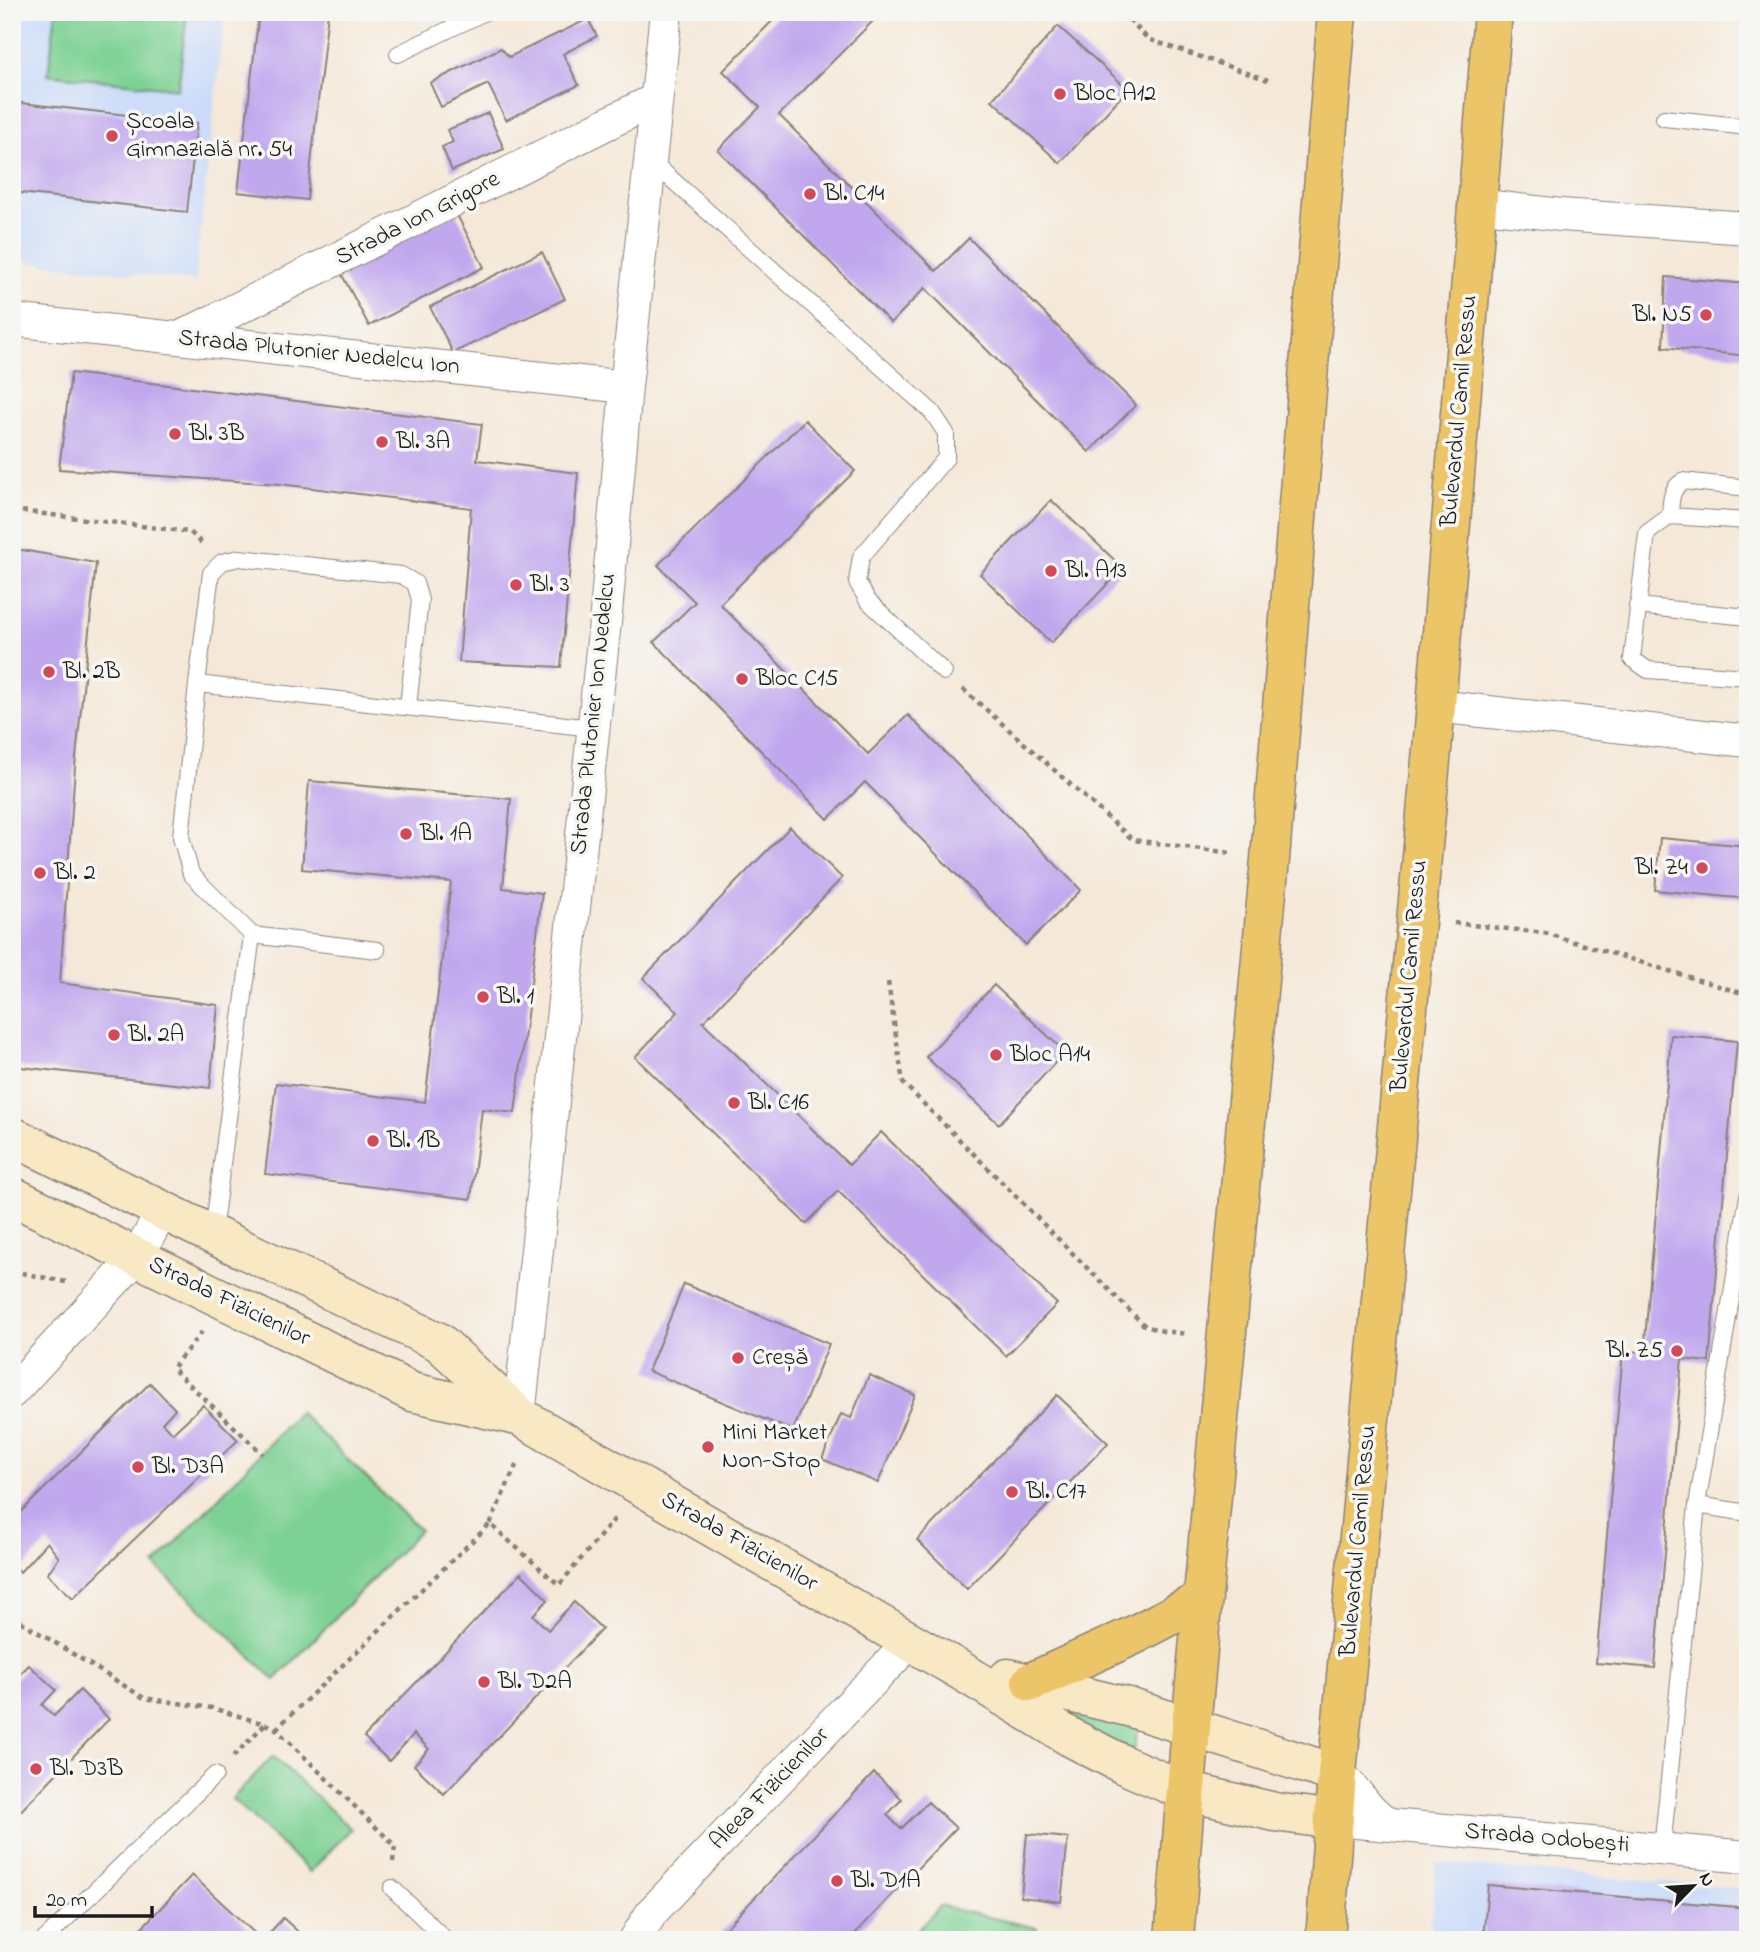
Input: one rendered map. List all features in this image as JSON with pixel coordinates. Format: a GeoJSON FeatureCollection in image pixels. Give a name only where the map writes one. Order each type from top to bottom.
{"type":"FeatureCollection","features":[{"type":"Feature","properties":{"kind":"main road"},"geometry":{"type":"LineString","coordinates":[[1174,1940],[1185,1791],[1270,859],[1337,12]]}},
{"type":"Feature","properties":{"kind":"main road","name":"Bulevardul Camil Ressu"},"geometry":{"type":"LineString","coordinates":[[1325,1940],[1337,1774],[1436,706],[1493,12]]}},
{"type":"Feature","properties":{"kind":"main road"},"geometry":{"type":"LineString","coordinates":[[1031,1682],[1152,1627],[1203,1599]]}},
{"type":"Feature","properties":{"kind":"street","name":"Strada Plutonier Ion Nedelcu"},"geometry":{"type":"LineString","coordinates":[[527,1420],[626,387],[666,12]]}},
{"type":"Feature","properties":{"kind":"street","name":"Strada Ion Grigore"},"geometry":{"type":"LineString","coordinates":[[179,338],[656,100]]}},
{"type":"Feature","properties":{"kind":"street"},"geometry":{"type":"LineString","coordinates":[[1476,205],[1561,215],[1748,228]]}},
{"type":"Feature","properties":{"kind":"street","name":"Strada Plutonier Nedelcu Ion"},"geometry":{"type":"LineString","coordinates":[[12,320],[626,387]]}},
{"type":"Feature","properties":{"kind":"street"},"geometry":{"type":"LineString","coordinates":[[1436,706],[1748,741]]}},
{"type":"Feature","properties":{"kind":"street","name":"Strada Fizicienilor"},"geometry":{"type":"LineString","coordinates":[[12,1136],[439,1342],[527,1420],[1070,1737],[1124,1765],[1185,1791],[1275,1812],[1335,1820]]}},
{"type":"Feature","properties":{"kind":"street","name":"Strada Fizicienilor"},"geometry":{"type":"LineString","coordinates":[[12,1196],[412,1392],[527,1420]]}},
{"type":"Feature","properties":{"kind":"street","name":"Strada Fizicienilor"},"geometry":{"type":"LineString","coordinates":[[12,1392],[137,1256],[163,1210]]}},
{"type":"Feature","properties":{"kind":"street","name":"Aleea Fizicienilor"},"geometry":{"type":"LineString","coordinates":[[635,1940],[652,1912],[910,1642]]}},
{"type":"Feature","properties":{"kind":"street","name":"Strada Fizicienilor"},"geometry":{"type":"LineString","coordinates":[[958,1670],[1031,1682],[1128,1707],[1337,1774]]}},
{"type":"Feature","properties":{"kind":"street"},"geometry":{"type":"LineString","coordinates":[[1337,1774],[1348,1781],[1366,1808],[1388,1824]]}},
{"type":"Feature","properties":{"kind":"street","name":"Strada Odobești"},"geometry":{"type":"LineString","coordinates":[[1335,1820],[1748,1857]]}},
{"type":"Feature","properties":{"kind":"lane"},"geometry":{"type":"LineString","coordinates":[[398,54],[485,12]]}},
{"type":"Feature","properties":{"kind":"lane"},"geometry":{"type":"LineString","coordinates":[[1664,118],[1748,127]]}},
{"type":"Feature","properties":{"kind":"lane"},"geometry":{"type":"LineString","coordinates":[[650,160],[932,412],[946,433],[946,458],[861,556],[857,582],[868,601],[944,672]]}},
{"type":"Feature","properties":{"kind":"lane"},"geometry":{"type":"LineString","coordinates":[[1670,516],[1671,495],[1676,485],[1683,481],[1748,488]]}},
{"type":"Feature","properties":{"kind":"lane"},"geometry":{"type":"LineString","coordinates":[[1748,521],[1670,516],[1647,533],[1632,659],[1648,670],[1748,677]]}},
{"type":"Feature","properties":{"kind":"lane"},"geometry":{"type":"LineString","coordinates":[[377,950],[252,935],[191,874],[181,837],[211,573],[222,562],[239,558],[401,575],[415,583],[420,600],[408,706]]}},
{"type":"Feature","properties":{"kind":"lane"},"geometry":{"type":"LineString","coordinates":[[1637,606],[1748,617]]}},
{"type":"Feature","properties":{"kind":"lane"},"geometry":{"type":"LineString","coordinates":[[197,684],[593,728]]}},
{"type":"Feature","properties":{"kind":"lane"},"geometry":{"type":"LineString","coordinates":[[213,1235],[252,935]]}},
{"type":"Feature","properties":{"kind":"lane"},"geometry":{"type":"LineString","coordinates":[[1662,1849],[1697,1505],[1748,1196]]}},
{"type":"Feature","properties":{"kind":"lane"},"geometry":{"type":"LineString","coordinates":[[1697,1505],[1748,1513]]}},
{"type":"Feature","properties":{"kind":"lane"},"geometry":{"type":"LineString","coordinates":[[44,1940],[215,1775]]}},
{"type":"Feature","properties":{"kind":"lane"},"geometry":{"type":"LineString","coordinates":[[391,1888],[446,1940]]}},
{"type":"Feature","properties":{"kind":"path"},"geometry":{"type":"LineString","coordinates":[[1122,12],[1149,39],[1268,80]]}},
{"type":"Feature","properties":{"kind":"path"},"geometry":{"type":"LineString","coordinates":[[12,510],[190,532],[222,562]]}},
{"type":"Feature","properties":{"kind":"path"},"geometry":{"type":"LineString","coordinates":[[944,672],[1133,840],[1270,859]]}},
{"type":"Feature","properties":{"kind":"path"},"geometry":{"type":"LineString","coordinates":[[1416,918],[1545,933],[1748,995]]}},
{"type":"Feature","properties":{"kind":"path"},"geometry":{"type":"LineString","coordinates":[[888,982],[903,1083],[1146,1326],[1163,1331],[1228,1337]]}},
{"type":"Feature","properties":{"kind":"path"},"geometry":{"type":"LineString","coordinates":[[12,1271],[106,1290]]}},
{"type":"Feature","properties":{"kind":"path"},"geometry":{"type":"LineString","coordinates":[[172,1368],[263,1454]]}},
{"type":"Feature","properties":{"kind":"path"},"geometry":{"type":"LineString","coordinates":[[276,1729],[489,1524],[527,1420]]}},
{"type":"Feature","properties":{"kind":"path"},"geometry":{"type":"LineString","coordinates":[[489,1524],[559,1585],[642,1486]]}},
{"type":"Feature","properties":{"kind":"path"},"geometry":{"type":"LineString","coordinates":[[12,1616],[144,1698],[212,1708],[276,1729],[395,1846],[391,1888]]}},
{"type":"Feature","properties":{"kind":"path"},"geometry":{"type":"LineString","coordinates":[[215,1775],[265,1724]]}},
{"type":"Feature","properties":{"kind":"shaded area","name":"Școala Gimnazială nr. 54"},"geometry":{"type":"Polygon","coordinates":[[[12,12],[225,12],[195,281],[12,260],[12,12]]]}},
{"type":"Feature","properties":{"kind":"shaded area"},"geometry":{"type":"Polygon","coordinates":[[[1436,1863],[1748,1889],[1748,1940],[1430,1940],[1436,1863]]]}},
{"type":"Feature","properties":{"kind":"green space"},"geometry":{"type":"Polygon","coordinates":[[[56,12],[187,12],[178,89],[48,74],[56,12]]]}},
{"type":"Feature","properties":{"kind":"green space"},"geometry":{"type":"Polygon","coordinates":[[[299,1412],[420,1530],[275,1680],[155,1565],[299,1412]]]}},
{"type":"Feature","properties":{"kind":"green space"},"geometry":{"type":"Polygon","coordinates":[[[1005,1684],[1138,1726],[1135,1748],[1129,1752],[1005,1684]]]}},
{"type":"Feature","properties":{"kind":"green space"},"geometry":{"type":"Polygon","coordinates":[[[273,1756],[351,1829],[310,1872],[232,1799],[273,1756]]]}},
{"type":"Feature","properties":{"kind":"green space"},"geometry":{"type":"Polygon","coordinates":[[[940,1906],[1037,1928],[1035,1940],[908,1940],[940,1906]]]}},
{"type":"Feature","properties":{"kind":"building"},"geometry":{"type":"Polygon","coordinates":[[[259,12],[328,12],[307,200],[238,192],[259,12]]]}},
{"type":"Feature","properties":{"kind":"building","name":"Bl. C14"},"geometry":{"type":"Polygon","coordinates":[[[781,12],[882,12],[779,115],[936,271],[969,238],[1136,405],[1089,452],[925,288],[891,323],[718,150],[760,107],[723,71],[781,12]]]}},
{"type":"Feature","properties":{"kind":"building"},"geometry":{"type":"Polygon","coordinates":[[[588,19],[597,36],[563,54],[579,85],[506,120],[488,84],[441,107],[430,83],[501,48],[509,57],[588,19]]]}},
{"type":"Feature","properties":{"kind":"building","name":"Bloc A12"},"geometry":{"type":"Polygon","coordinates":[[[1058,26],[1128,89],[1060,163],[992,100],[1058,26]]]}},
{"type":"Feature","properties":{"kind":"building"},"geometry":{"type":"Polygon","coordinates":[[[12,102],[197,123],[187,212],[12,192],[12,102]]]}},
{"type":"Feature","properties":{"kind":"building"},"geometry":{"type":"Polygon","coordinates":[[[488,113],[504,149],[452,171],[442,147],[453,142],[447,130],[488,113]]]}},
{"type":"Feature","properties":{"kind":"building"},"geometry":{"type":"Polygon","coordinates":[[[456,213],[484,267],[369,326],[341,273],[456,213]]]}},
{"type":"Feature","properties":{"kind":"building"},"geometry":{"type":"Polygon","coordinates":[[[542,252],[565,299],[453,353],[430,307],[542,252]]]}},
{"type":"Feature","properties":{"kind":"building","name":"Bl. N5"},"geometry":{"type":"Polygon","coordinates":[[[1666,277],[1748,284],[1748,356],[1663,347],[1666,277]]]}},
{"type":"Feature","properties":{"kind":"building"},"geometry":{"type":"Polygon","coordinates":[[[71,373],[482,424],[477,460],[578,473],[561,667],[459,662],[471,508],[280,484],[59,469],[71,373]]]}},
{"type":"Feature","properties":{"kind":"building","name":"Bloc C15"},"geometry":{"type":"Polygon","coordinates":[[[805,420],[855,471],[720,604],[868,754],[908,715],[1081,890],[1026,945],[865,782],[828,819],[654,642],[695,602],[658,565],[805,420]]]}},
{"type":"Feature","properties":{"kind":"building","name":"Bl. A13"},"geometry":{"type":"Polygon","coordinates":[[[1051,500],[1123,568],[1051,643],[980,574],[1051,500]]]}},
{"type":"Feature","properties":{"kind":"building"},"geometry":{"type":"Polygon","coordinates":[[[16,549],[96,563],[75,767],[60,983],[218,1005],[210,1088],[12,1066],[12,584],[16,549]]]}},
{"type":"Feature","properties":{"kind":"building"},"geometry":{"type":"Polygon","coordinates":[[[309,781],[511,799],[503,888],[542,893],[515,1113],[482,1109],[471,1199],[265,1174],[276,1083],[425,1102],[451,882],[302,869],[309,781]]]}},
{"type":"Feature","properties":{"kind":"building","name":"Bl. C16"},"geometry":{"type":"Polygon","coordinates":[[[790,827],[842,878],[703,1022],[849,1165],[881,1132],[1057,1304],[1006,1356],[838,1191],[806,1224],[635,1057],[678,1012],[643,978],[790,827]]]}},
{"type":"Feature","properties":{"kind":"building","name":"Bl. Z4"},"geometry":{"type":"Polygon","coordinates":[[[1660,838],[1748,846],[1748,899],[1655,890],[1660,838]]]}},
{"type":"Feature","properties":{"kind":"building","name":"Bloc A14"},"geometry":{"type":"Polygon","coordinates":[[[994,985],[1065,1052],[999,1124],[926,1057],[994,985]]]}},
{"type":"Feature","properties":{"kind":"building","name":"Bl. Z5"},"geometry":{"type":"Polygon","coordinates":[[[1671,1035],[1737,1041],[1709,1362],[1682,1359],[1655,1668],[1596,1663],[1623,1351],[1644,1352],[1671,1035]]]}},
{"type":"Feature","properties":{"kind":"building","name":"Creșă"},"geometry":{"type":"Polygon","coordinates":[[[684,1284],[829,1344],[793,1431],[648,1371],[684,1284]]]}},
{"type":"Feature","properties":{"kind":"building"},"geometry":{"type":"Polygon","coordinates":[[[869,1375],[915,1395],[878,1483],[822,1459],[841,1414],[851,1418],[869,1375]]]}},
{"type":"Feature","properties":{"kind":"building","name":"Bl. D3A"},"geometry":{"type":"Polygon","coordinates":[[[150,1383],[175,1409],[162,1423],[173,1433],[203,1405],[238,1440],[73,1598],[47,1574],[59,1558],[47,1542],[20,1572],[12,1563],[12,1521],[150,1383]]]}},
{"type":"Feature","properties":{"kind":"building","name":"Bl. C17"},"geometry":{"type":"Polygon","coordinates":[[[1057,1395],[1108,1443],[967,1589],[917,1540],[1057,1395]]]}},
{"type":"Feature","properties":{"kind":"building","name":"Bl. D2A"},"geometry":{"type":"Polygon","coordinates":[[[521,1573],[548,1600],[533,1615],[548,1630],[574,1602],[602,1629],[444,1794],[414,1765],[429,1749],[414,1734],[389,1761],[364,1737],[521,1573]]]}},
{"type":"Feature","properties":{"kind":"building","name":"Bl. D3B"},"geometry":{"type":"Polygon","coordinates":[[[29,1665],[56,1690],[42,1705],[54,1716],[80,1690],[109,1719],[12,1820],[12,1682],[29,1665]]]}},
{"type":"Feature","properties":{"kind":"building","name":"Bl. D1A"},"geometry":{"type":"Polygon","coordinates":[[[874,1773],[902,1799],[887,1815],[901,1829],[928,1802],[956,1828],[849,1940],[774,1940],[768,1934],[762,1940],[721,1940],[718,1936],[874,1773]]]}},
{"type":"Feature","properties":{"kind":"building"},"geometry":{"type":"Polygon","coordinates":[[[1027,1834],[1068,1838],[1061,1902],[1021,1897],[1027,1834]]]}},
{"type":"Feature","properties":{"kind":"building"},"geometry":{"type":"Polygon","coordinates":[[[192,1875],[262,1940],[130,1940],[192,1875]]]}},
{"type":"Feature","properties":{"kind":"building"},"geometry":{"type":"Polygon","coordinates":[[[1488,1885],[1748,1908],[1748,1940],[1483,1940],[1488,1885]]]}},
{"type":"Feature","properties":{"kind":"building"},"geometry":{"type":"Polygon","coordinates":[[[283,1918],[307,1940],[263,1940],[283,1918]]]}},
{"type":"Feature","properties":{"kind":"place","name":"Bloc A12"},"geometry":{"type":"Point","coordinates":[1060,94]}},
{"type":"Feature","properties":{"kind":"place","name":"Școala Gimnazială nr. 54"},"geometry":{"type":"Point","coordinates":[112,136]}},
{"type":"Feature","properties":{"kind":"place","name":"Bl. C14"},"geometry":{"type":"Point","coordinates":[810,194]}},
{"type":"Feature","properties":{"kind":"place","name":"Bl. N5"},"geometry":{"type":"Point","coordinates":[1706,315]}},
{"type":"Feature","properties":{"kind":"place","name":"Bl. 3B"},"geometry":{"type":"Point","coordinates":[175,434]}},
{"type":"Feature","properties":{"kind":"place","name":"Bl. 3A"},"geometry":{"type":"Point","coordinates":[382,442]}},
{"type":"Feature","properties":{"kind":"place","name":"Bl. A13"},"geometry":{"type":"Point","coordinates":[1051,571]}},
{"type":"Feature","properties":{"kind":"place","name":"Bl. 3"},"geometry":{"type":"Point","coordinates":[516,585]}},
{"type":"Feature","properties":{"kind":"place","name":"Bl. 2B"},"geometry":{"type":"Point","coordinates":[49,672]}},
{"type":"Feature","properties":{"kind":"place","name":"Bloc C15"},"geometry":{"type":"Point","coordinates":[742,679]}},
{"type":"Feature","properties":{"kind":"place","name":"Bl. 1A"},"geometry":{"type":"Point","coordinates":[406,834]}},
{"type":"Feature","properties":{"kind":"place","name":"Bl. Z4"},"geometry":{"type":"Point","coordinates":[1702,868]}},
{"type":"Feature","properties":{"kind":"place","name":"Bl. 2"},"geometry":{"type":"Point","coordinates":[40,873]}},
{"type":"Feature","properties":{"kind":"place","name":"Bl. 1"},"geometry":{"type":"Point","coordinates":[483,997]}},
{"type":"Feature","properties":{"kind":"place","name":"Bl. 2A"},"geometry":{"type":"Point","coordinates":[114,1035]}},
{"type":"Feature","properties":{"kind":"place","name":"Bloc A14"},"geometry":{"type":"Point","coordinates":[996,1055]}},
{"type":"Feature","properties":{"kind":"place","name":"Bl. C16"},"geometry":{"type":"Point","coordinates":[734,1103]}},
{"type":"Feature","properties":{"kind":"place","name":"Bl. 1B"},"geometry":{"type":"Point","coordinates":[373,1141]}},
{"type":"Feature","properties":{"kind":"place","name":"Bl. Z5"},"geometry":{"type":"Point","coordinates":[1677,1351]}},
{"type":"Feature","properties":{"kind":"place","name":"Creșă"},"geometry":{"type":"Point","coordinates":[738,1358]}},
{"type":"Feature","properties":{"kind":"place","name":"Mini Market Non-Stop"},"geometry":{"type":"Point","coordinates":[708,1447]}},
{"type":"Feature","properties":{"kind":"place","name":"Bl. D3A"},"geometry":{"type":"Point","coordinates":[138,1467]}},
{"type":"Feature","properties":{"kind":"place","name":"Bl. C17"},"geometry":{"type":"Point","coordinates":[1012,1492]}},
{"type":"Feature","properties":{"kind":"place","name":"Bl. D2A"},"geometry":{"type":"Point","coordinates":[484,1682]}},
{"type":"Feature","properties":{"kind":"place","name":"Bl. D3B"},"geometry":{"type":"Point","coordinates":[36,1769]}},
{"type":"Feature","properties":{"kind":"place","name":"Bl. D1A"},"geometry":{"type":"Point","coordinates":[837,1881]}}]}
